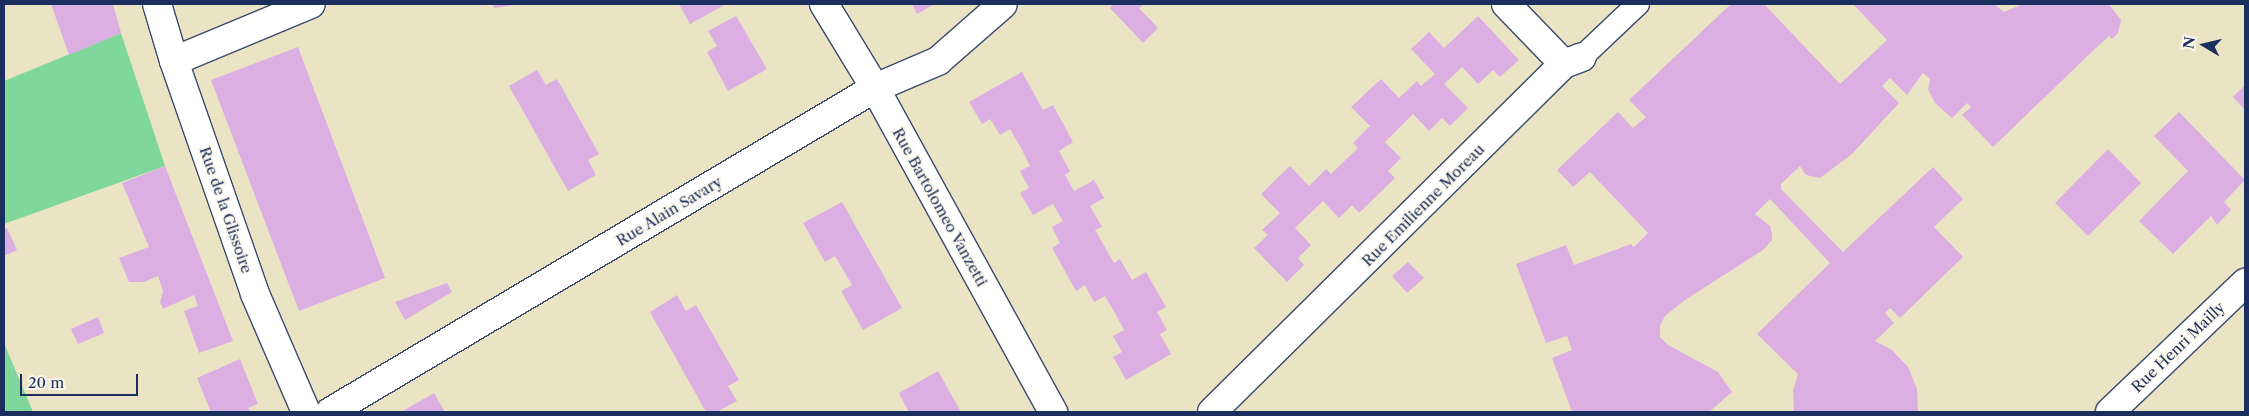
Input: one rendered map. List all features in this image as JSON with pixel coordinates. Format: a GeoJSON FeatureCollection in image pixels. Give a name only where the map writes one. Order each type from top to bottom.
{"type":"FeatureCollection","features":[{"type":"Feature","properties":{"kind":"street","name":"Rue de la Glissoire"},"geometry":{"type":"LineString","coordinates":[[157,4],[174,60],[255,294],[306,412]]}},
{"type":"Feature","properties":{"kind":"street"},"geometry":{"type":"LineString","coordinates":[[174,60],[310,4]]}},
{"type":"Feature","properties":{"kind":"street","name":"Rue Bartolomeo Vanzetti"},"geometry":{"type":"LineString","coordinates":[[824,4],[875,88],[1053,412]]}},
{"type":"Feature","properties":{"kind":"street","name":"Rue Alain Savary"},"geometry":{"type":"LineString","coordinates":[[330,412],[875,88],[938,61],[1003,4]]}},
{"type":"Feature","properties":{"kind":"street"},"geometry":{"type":"LineString","coordinates":[[1506,4],[1573,60]]}},
{"type":"Feature","properties":{"kind":"street","name":"Rue Emilienne Moreau"},"geometry":{"type":"LineString","coordinates":[[1212,412],[1573,60]]}},
{"type":"Feature","properties":{"kind":"street","name":"Rue Henri Mailly"},"geometry":{"type":"LineString","coordinates":[[2110,412],[2245,283]]}},
{"type":"Feature","properties":{"kind":"lane","name":"Rue Emilienne Moreau"},"geometry":{"type":"LineString","coordinates":[[1573,60],[1638,4]]}},
{"type":"Feature","properties":{"kind":"green space"},"geometry":{"type":"Polygon","coordinates":[[[121,33],[165,166],[4,224],[4,81],[121,33]]]}},
{"type":"Feature","properties":{"kind":"green space"},"geometry":{"type":"Polygon","coordinates":[[[4,343],[33,412],[4,412],[4,343]]]}},
{"type":"Feature","properties":{"kind":"building"},"geometry":{"type":"Polygon","coordinates":[[[51,4],[113,4],[121,33],[69,55],[51,4]]]}},
{"type":"Feature","properties":{"kind":"building"},"geometry":{"type":"Polygon","coordinates":[[[493,4],[515,4],[515,5],[494,8],[493,4]]]}},
{"type":"Feature","properties":{"kind":"building"},"geometry":{"type":"Polygon","coordinates":[[[679,4],[726,4],[690,24],[679,4]]]}},
{"type":"Feature","properties":{"kind":"building"},"geometry":{"type":"Polygon","coordinates":[[[912,4],[935,4],[917,14],[912,4]]]}},
{"type":"Feature","properties":{"kind":"building"},"geometry":{"type":"Polygon","coordinates":[[[1114,4],[1144,4],[1139,8],[1158,28],[1143,43],[1110,8],[1114,4]]]}},
{"type":"Feature","properties":{"kind":"building"},"geometry":{"type":"Polygon","coordinates":[[[1731,4],[1764,4],[1840,84],[1887,40],[1853,4],[1994,4],[2004,12],[2023,4],[2109,4],[2121,20],[2118,33],[2112,39],[2109,36],[1993,147],[1962,115],[1971,107],[1967,103],[1952,118],[1936,104],[1928,90],[1930,79],[1923,73],[1907,95],[1890,78],[1882,86],[1899,103],[1852,154],[1820,178],[1806,175],[1800,166],[1781,184],[1781,189],[1843,252],[1933,167],[1963,199],[1934,227],[1963,257],[1900,318],[1890,308],[1885,313],[1894,323],[1875,341],[1892,350],[1908,367],[1917,389],[1918,412],[1794,412],[1793,391],[1798,374],[1757,334],[1830,263],[1770,199],[1755,214],[1770,226],[1772,240],[1763,250],[1685,300],[1665,316],[1660,326],[1660,337],[1668,345],[1718,372],[1732,392],[1709,412],[1572,412],[1552,358],[1572,350],[1567,336],[1546,343],[1516,264],[1566,245],[1574,265],[1631,244],[1634,247],[1648,233],[1590,172],[1573,187],[1557,170],[1618,112],[1633,128],[1646,117],[1629,100],[1731,4]]]}},
{"type":"Feature","properties":{"kind":"building"},"geometry":{"type":"Polygon","coordinates":[[[736,16],[767,69],[728,91],[707,52],[717,46],[708,31],[736,16]]]}},
{"type":"Feature","properties":{"kind":"building"},"geometry":{"type":"Polygon","coordinates":[[[1478,16],[1519,60],[1500,77],[1493,70],[1478,84],[1462,67],[1444,84],[1468,108],[1450,126],[1442,118],[1429,131],[1413,114],[1385,142],[1401,158],[1388,171],[1395,178],[1359,213],[1352,205],[1339,218],[1323,201],[1295,228],[1311,245],[1298,258],[1304,265],[1287,282],[1254,248],[1268,235],[1262,230],[1280,213],[1261,194],[1290,166],[1309,186],[1326,169],[1331,174],[1358,148],[1353,143],[1370,126],[1351,107],[1381,79],[1399,98],[1417,81],[1421,86],[1435,74],[1411,49],[1429,32],[1444,48],[1478,16]]]}},
{"type":"Feature","properties":{"kind":"building"},"geometry":{"type":"Polygon","coordinates":[[[298,47],[385,278],[299,311],[211,80],[298,47]]]}},
{"type":"Feature","properties":{"kind":"building"},"geometry":{"type":"Polygon","coordinates":[[[537,70],[546,85],[557,79],[599,154],[588,160],[596,175],[568,191],[509,86],[537,70]]]}},
{"type":"Feature","properties":{"kind":"building"},"geometry":{"type":"Polygon","coordinates":[[[1022,72],[1043,110],[1053,105],[1073,142],[1059,151],[1070,171],[1065,175],[1074,191],[1094,180],[1104,198],[1090,206],[1102,227],[1095,230],[1114,263],[1120,259],[1132,280],[1146,272],[1166,307],[1157,312],[1167,330],[1160,334],[1171,354],[1126,380],[1113,357],[1122,352],[1113,336],[1124,330],[1115,313],[1105,296],[1094,302],[1085,285],[1076,291],[1052,248],[1060,243],[1052,227],[1063,221],[1053,204],[1033,215],[1020,193],[1029,188],[1020,171],[1030,166],[1021,148],[1010,129],[1000,135],[990,119],[982,124],[969,102],[1022,72]]]}},
{"type":"Feature","properties":{"kind":"building"},"geometry":{"type":"Polygon","coordinates":[[[2245,85],[2245,110],[2233,97],[2245,85]]]}},
{"type":"Feature","properties":{"kind":"building"},"geometry":{"type":"Polygon","coordinates":[[[2179,112],[2245,180],[2224,202],[2231,210],[2217,225],[2211,216],[2173,254],[2139,221],[2188,171],[2154,136],[2179,112]]]}},
{"type":"Feature","properties":{"kind":"building"},"geometry":{"type":"Polygon","coordinates":[[[2108,149],[2141,183],[2088,236],[2055,203],[2108,149]]]}},
{"type":"Feature","properties":{"kind":"building"},"geometry":{"type":"Polygon","coordinates":[[[165,166],[233,341],[199,353],[184,311],[198,306],[194,295],[163,309],[160,302],[163,291],[158,276],[144,282],[129,282],[119,258],[149,247],[122,183],[165,166]]]}},
{"type":"Feature","properties":{"kind":"building"},"geometry":{"type":"Polygon","coordinates":[[[842,202],[902,308],[863,330],[841,291],[852,285],[835,256],[825,262],[803,223],[842,202]]]}},
{"type":"Feature","properties":{"kind":"building"},"geometry":{"type":"Polygon","coordinates":[[[7,228],[17,250],[4,256],[4,229],[7,228]]]}},
{"type":"Feature","properties":{"kind":"building"},"geometry":{"type":"Polygon","coordinates":[[[1408,262],[1424,278],[1407,293],[1392,276],[1408,262]]]}},
{"type":"Feature","properties":{"kind":"building"},"geometry":{"type":"Polygon","coordinates":[[[447,283],[452,292],[405,320],[395,302],[447,283]]]}},
{"type":"Feature","properties":{"kind":"building"},"geometry":{"type":"Polygon","coordinates":[[[677,295],[686,311],[696,305],[739,380],[728,386],[737,401],[717,412],[706,412],[650,312],[677,295]]]}},
{"type":"Feature","properties":{"kind":"building"},"geometry":{"type":"Polygon","coordinates":[[[98,317],[104,333],[78,344],[71,329],[98,317]]]}},
{"type":"Feature","properties":{"kind":"building"},"geometry":{"type":"Polygon","coordinates":[[[240,359],[258,404],[248,408],[250,412],[211,412],[197,378],[240,359]]]}},
{"type":"Feature","properties":{"kind":"building"},"geometry":{"type":"Polygon","coordinates":[[[938,371],[961,412],[909,412],[899,393],[938,371]]]}},
{"type":"Feature","properties":{"kind":"building"},"geometry":{"type":"Polygon","coordinates":[[[434,393],[445,412],[401,412],[434,393]]]}}]}
